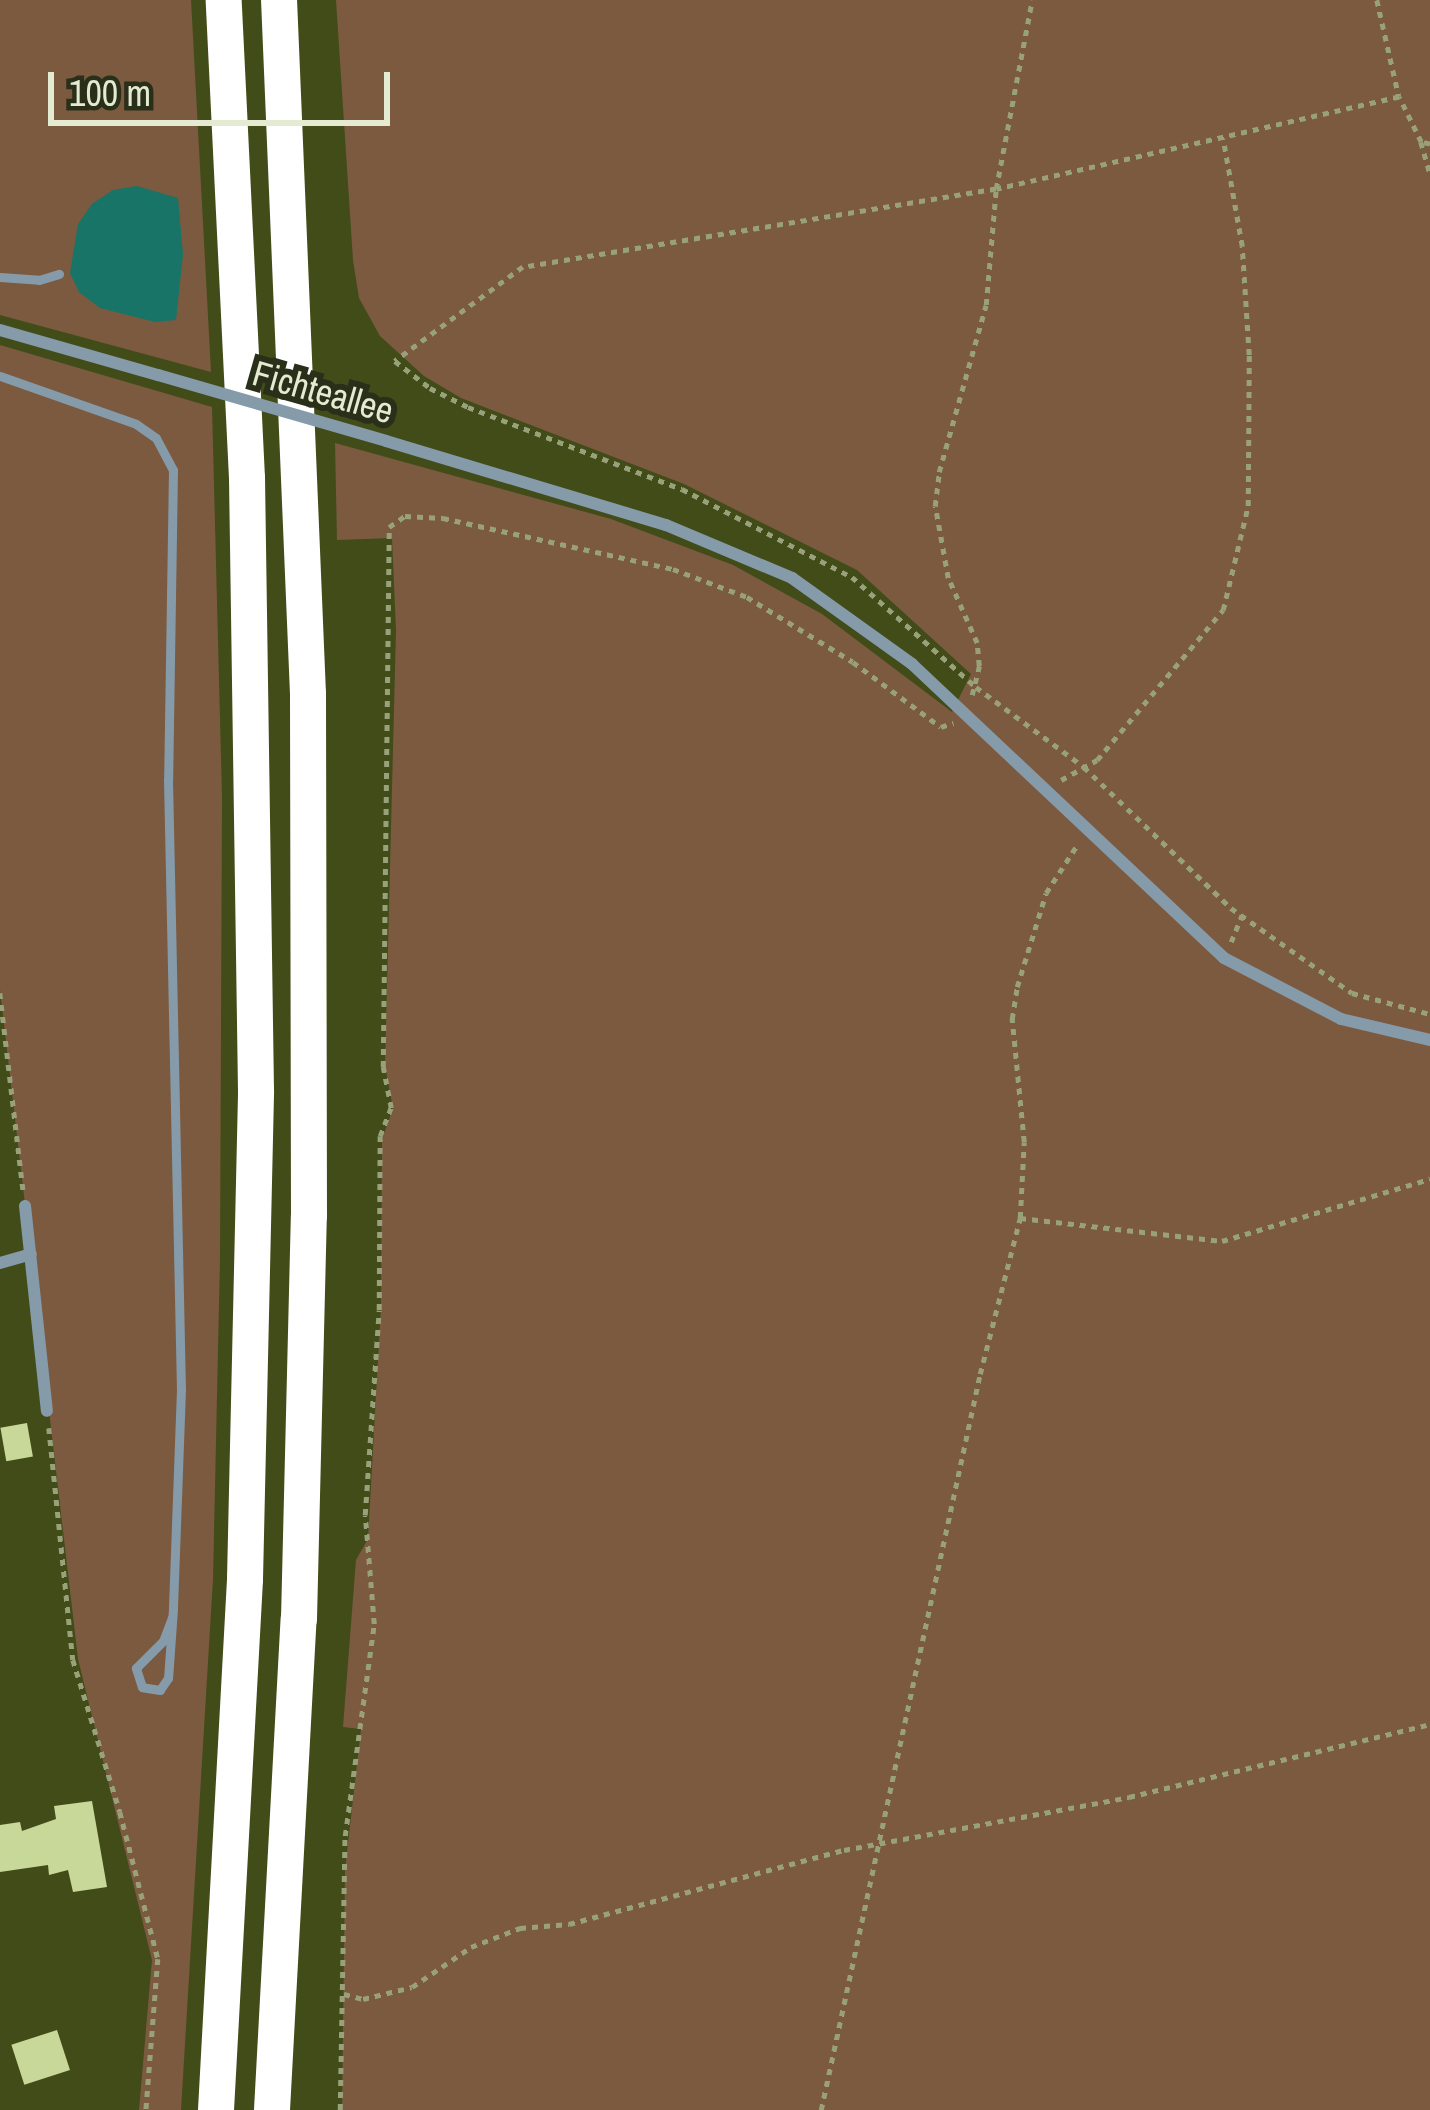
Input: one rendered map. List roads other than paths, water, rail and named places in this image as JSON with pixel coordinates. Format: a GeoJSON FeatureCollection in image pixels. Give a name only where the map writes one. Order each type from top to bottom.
{"type":"FeatureCollection","features":[{"type":"Feature","properties":{"kind":"highway"},"geometry":{"type":"LineString","coordinates":[[216,2110],[245,1580],[256,1091],[247,478],[224,0]]}},
{"type":"Feature","properties":{"kind":"highway"},"geometry":{"type":"LineString","coordinates":[[272,2110],[298,1619],[310,1170],[307,672],[278,0]]}},
{"type":"Feature","properties":{"kind":"street","name":"Fichteallee"},"geometry":{"type":"LineString","coordinates":[[0,330],[630,513],[748,556],[805,585],[873,633],[964,712],[1224,958],[1341,1018],[1430,1040]]}},
{"type":"Feature","properties":{"kind":"street"},"geometry":{"type":"LineString","coordinates":[[25,1206],[47,1411]]}},
{"type":"Feature","properties":{"kind":"street"},"geometry":{"type":"LineString","coordinates":[[0,1262],[31,1254]]}},
{"type":"Feature","properties":{"kind":"lane"},"geometry":{"type":"LineString","coordinates":[[0,277],[39,280],[58,274]]}},
{"type":"Feature","properties":{"kind":"lane"},"geometry":{"type":"LineString","coordinates":[[0,376],[136,424],[156,438],[173,470],[168,780],[182,1258],[172,1618],[167,1684],[160,1690],[142,1688],[136,1668],[163,1641],[172,1618]]}},
{"type":"Feature","properties":{"kind":"water"},"geometry":{"type":"Polygon","coordinates":[[[137,186],[178,198],[183,254],[176,320],[155,322],[100,308],[79,292],[70,273],[78,224],[92,204],[113,190],[137,186]]]}}]}
